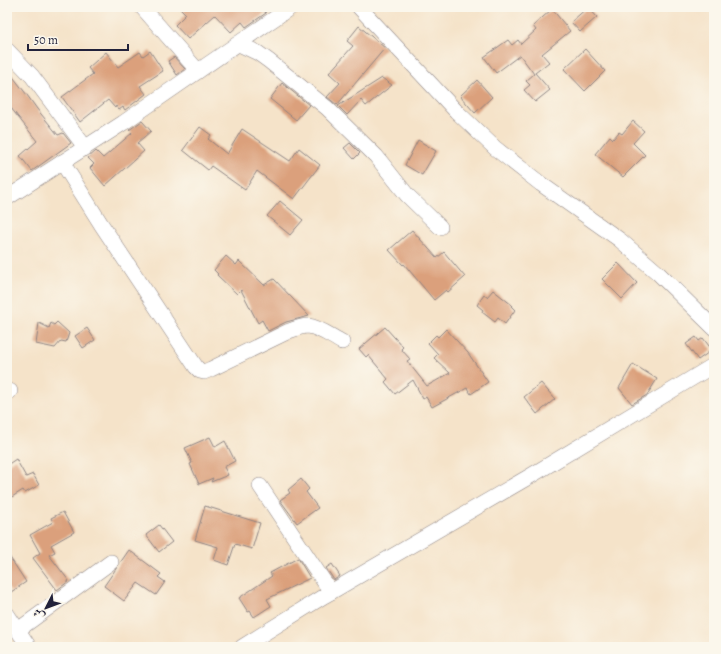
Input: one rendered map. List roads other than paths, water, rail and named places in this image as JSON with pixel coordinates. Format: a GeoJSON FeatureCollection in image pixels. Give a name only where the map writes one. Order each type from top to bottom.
{"type":"FeatureCollection","features":[{"type":"Feature","properties":{"kind":"street"},"geometry":{"type":"LineString","coordinates":[[142,7],[198,71]]}},
{"type":"Feature","properties":{"kind":"street"},"geometry":{"type":"LineString","coordinates":[[7,198],[240,44],[292,7]]}},
{"type":"Feature","properties":{"kind":"street"},"geometry":{"type":"LineString","coordinates":[[359,7],[456,111],[495,148],[541,184],[620,240],[658,273],[714,328]]}},
{"type":"Feature","properties":{"kind":"street"},"geometry":{"type":"LineString","coordinates":[[240,44],[258,53],[269,61],[327,108],[376,156],[407,195],[440,227]]}},
{"type":"Feature","properties":{"kind":"street"},"geometry":{"type":"LineString","coordinates":[[7,50],[32,76],[85,147]]}},
{"type":"Feature","properties":{"kind":"street"},"geometry":{"type":"LineString","coordinates":[[62,162],[147,295],[200,371],[204,372],[211,369],[289,331],[302,327],[308,326],[315,328],[342,342]]}},
{"type":"Feature","properties":{"kind":"street"},"geometry":{"type":"LineString","coordinates":[[242,647],[331,592],[532,475],[714,364]]}},
{"type":"Feature","properties":{"kind":"street"},"geometry":{"type":"LineString","coordinates":[[260,486],[331,592]]}},
{"type":"Feature","properties":{"kind":"street"},"geometry":{"type":"LineString","coordinates":[[18,630],[111,562]]}},
{"type":"Feature","properties":{"kind":"street"},"geometry":{"type":"LineString","coordinates":[[7,614],[29,647]]}}]}
